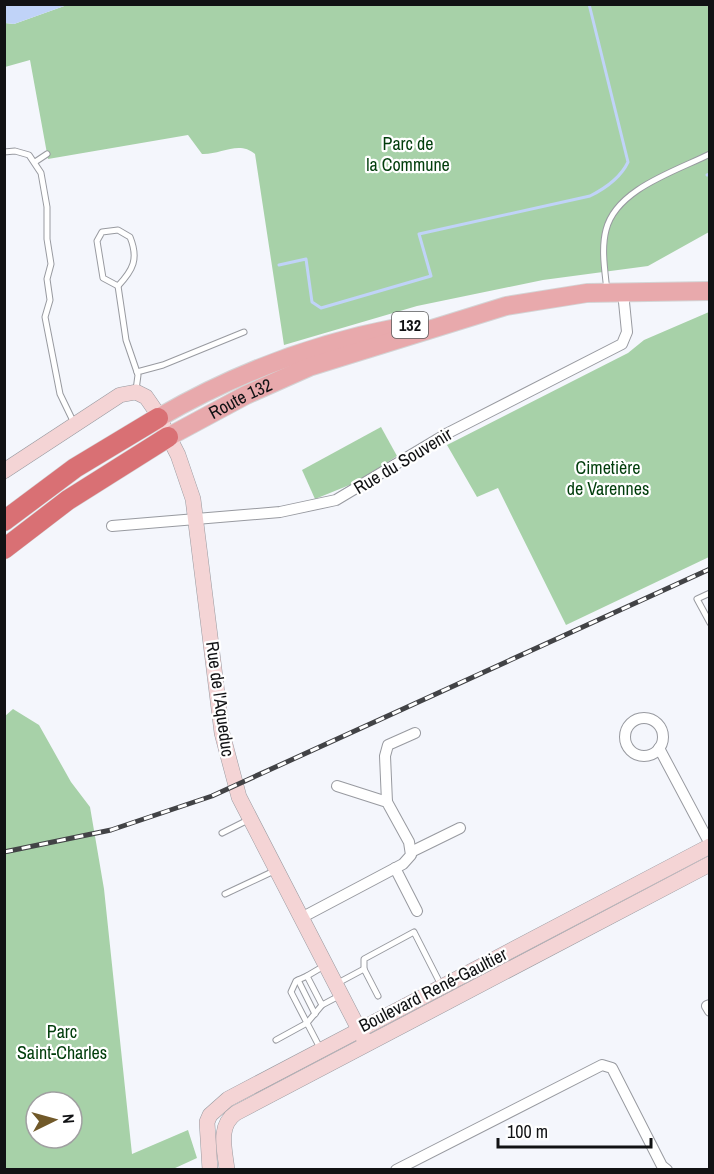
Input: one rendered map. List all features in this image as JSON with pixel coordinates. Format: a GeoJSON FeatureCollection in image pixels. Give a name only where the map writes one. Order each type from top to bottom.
{"type":"FeatureCollection","features":[{"type":"Feature","properties":{"kind":"highway","name":"Route 132"},"geometry":{"type":"LineString","coordinates":[[4,521],[75,468],[159,418]]}},
{"type":"Feature","properties":{"kind":"highway","name":"Route 132"},"geometry":{"type":"LineString","coordinates":[[4,549],[68,500],[168,437]]}},
{"type":"Feature","properties":{"kind":"main road","name":"Route 132"},"geometry":{"type":"LineString","coordinates":[[159,418],[242,376],[315,348],[387,329],[550,298],[615,292],[710,291]]}},
{"type":"Feature","properties":{"kind":"main road","name":"Route 132"},"geometry":{"type":"LineString","coordinates":[[168,437],[252,392],[309,368],[506,306]]}},
{"type":"Feature","properties":{"kind":"street","name":"Rue du Souvenir"},"geometry":{"type":"LineString","coordinates":[[112,526],[293,510],[343,497],[448,433],[622,344],[627,332],[615,292]]}},
{"type":"Feature","properties":{"kind":"street"},"geometry":{"type":"LineString","coordinates":[[4,471],[114,397],[136,392]]}},
{"type":"Feature","properties":{"kind":"street","name":"Rue de l'Aqueduc"},"geometry":{"type":"LineString","coordinates":[[136,392],[148,399],[159,418],[184,472],[197,518],[222,733],[234,780],[249,820],[366,1043]]}},
{"type":"Feature","properties":{"kind":"street"},"geometry":{"type":"LineString","coordinates":[[301,918],[408,860],[411,852],[409,842],[387,802],[385,756],[388,745],[415,733]]}},
{"type":"Feature","properties":{"kind":"street"},"geometry":{"type":"LineString","coordinates":[[658,748],[710,845]]}},
{"type":"Feature","properties":{"kind":"street"},"geometry":{"type":"LineString","coordinates":[[337,786],[387,802]]}},
{"type":"Feature","properties":{"kind":"street"},"geometry":{"type":"LineString","coordinates":[[411,852],[460,828]]}},
{"type":"Feature","properties":{"kind":"street","name":"Boulevard René-Gaultier"},"geometry":{"type":"LineString","coordinates":[[227,1170],[223,1137],[228,1118],[628,897],[710,845]]}},
{"type":"Feature","properties":{"kind":"street","name":"Boulevard René-Gaultier"},"geometry":{"type":"LineString","coordinates":[[210,1170],[206,1130],[210,1115],[218,1106],[320,1048],[441,985],[628,897],[710,864]]}},
{"type":"Feature","properties":{"kind":"street"},"geometry":{"type":"LineString","coordinates":[[396,868],[417,911]]}},
{"type":"Feature","properties":{"kind":"street"},"geometry":{"type":"LineString","coordinates":[[710,1005],[707,1006],[710,1011]]}},
{"type":"Feature","properties":{"kind":"street"},"geometry":{"type":"LineString","coordinates":[[396,1170],[602,1065],[612,1068],[661,1168]]}},
{"type":"Feature","properties":{"kind":"lane"},"geometry":{"type":"LineString","coordinates":[[4,152],[24,153],[35,162],[46,199],[47,239],[51,264],[47,279],[50,300],[45,317],[58,386],[65,407],[75,424]]}},
{"type":"Feature","properties":{"kind":"lane"},"geometry":{"type":"LineString","coordinates":[[35,162],[47,154]]}},
{"type":"Feature","properties":{"kind":"lane"},"geometry":{"type":"LineString","coordinates":[[615,292],[604,239],[606,226],[615,211],[638,191],[710,154]]}},
{"type":"Feature","properties":{"kind":"lane"},"geometry":{"type":"LineString","coordinates":[[118,286],[103,278],[96,241],[100,234],[106,231],[124,232],[132,243],[135,263],[118,286],[126,340],[137,372],[136,392]]}},
{"type":"Feature","properties":{"kind":"lane"},"geometry":{"type":"LineString","coordinates":[[137,372],[164,365],[244,332]]}},
{"type":"Feature","properties":{"kind":"lane"},"geometry":{"type":"LineString","coordinates":[[710,593],[698,599],[710,623]]}},
{"type":"Feature","properties":{"kind":"lane"},"geometry":{"type":"LineString","coordinates":[[222,833],[249,820]]}},
{"type":"Feature","properties":{"kind":"lane"},"geometry":{"type":"LineString","coordinates":[[225,894],[275,870]]}},
{"type":"Feature","properties":{"kind":"lane"},"geometry":{"type":"LineString","coordinates":[[378,996],[364,969],[364,959],[414,932],[441,985]]}},
{"type":"Feature","properties":{"kind":"lane"},"geometry":{"type":"LineString","coordinates":[[320,1048],[291,992],[298,980],[326,966]]}},
{"type":"Feature","properties":{"kind":"lane"},"geometry":{"type":"LineString","coordinates":[[276,1040],[307,1023],[322,1005],[364,969]]}},
{"type":"Feature","properties":{"kind":"lane"},"geometry":{"type":"LineString","coordinates":[[307,976],[322,1005]]}},
{"type":"Feature","properties":{"kind":"lane"},"geometry":{"type":"LineString","coordinates":[[298,980],[315,1014]]}},
{"type":"Feature","properties":{"kind":"green space","name":"Parc de la Commune"},"geometry":{"type":"Polygon","coordinates":[[[67,5],[709,5],[709,232],[648,266],[543,280],[417,306],[284,345],[255,154],[249,150],[236,148],[202,154],[188,135],[48,159],[30,60],[5,67],[5,23],[14,24],[67,5]]]}},
{"type":"Feature","properties":{"kind":"green space","name":"Cimetière de Varennes"},"geometry":{"type":"Polygon","coordinates":[[[709,312],[709,557],[566,625],[498,488],[477,497],[447,445],[628,353],[644,340],[709,312]]]}},
{"type":"Feature","properties":{"kind":"green space"},"geometry":{"type":"Polygon","coordinates":[[[381,427],[397,456],[357,482],[315,499],[302,470],[381,427]]]}},
{"type":"Feature","properties":{"kind":"green space","name":"Parc Saint-Charles"},"geometry":{"type":"Polygon","coordinates":[[[13,709],[39,725],[71,782],[90,807],[104,889],[132,1154],[188,1130],[197,1158],[173,1169],[5,1169],[4,717],[13,709]]]}},
{"type":"Feature","properties":{"kind":"water"},"geometry":{"type":"Polygon","coordinates":[[[5,4],[67,5],[14,24],[5,23],[5,4]]]}},
{"type":"Feature","properties":{"kind":"waterway"},"geometry":{"type":"LineString","coordinates":[[279,265],[306,259],[312,302],[321,308],[431,276],[419,234],[590,196],[612,182],[628,162],[589,4]]}},
{"type":"Feature","properties":{"kind":"railway"},"geometry":{"type":"LineString","coordinates":[[4,852],[111,830],[212,796],[710,569]]}}]}
